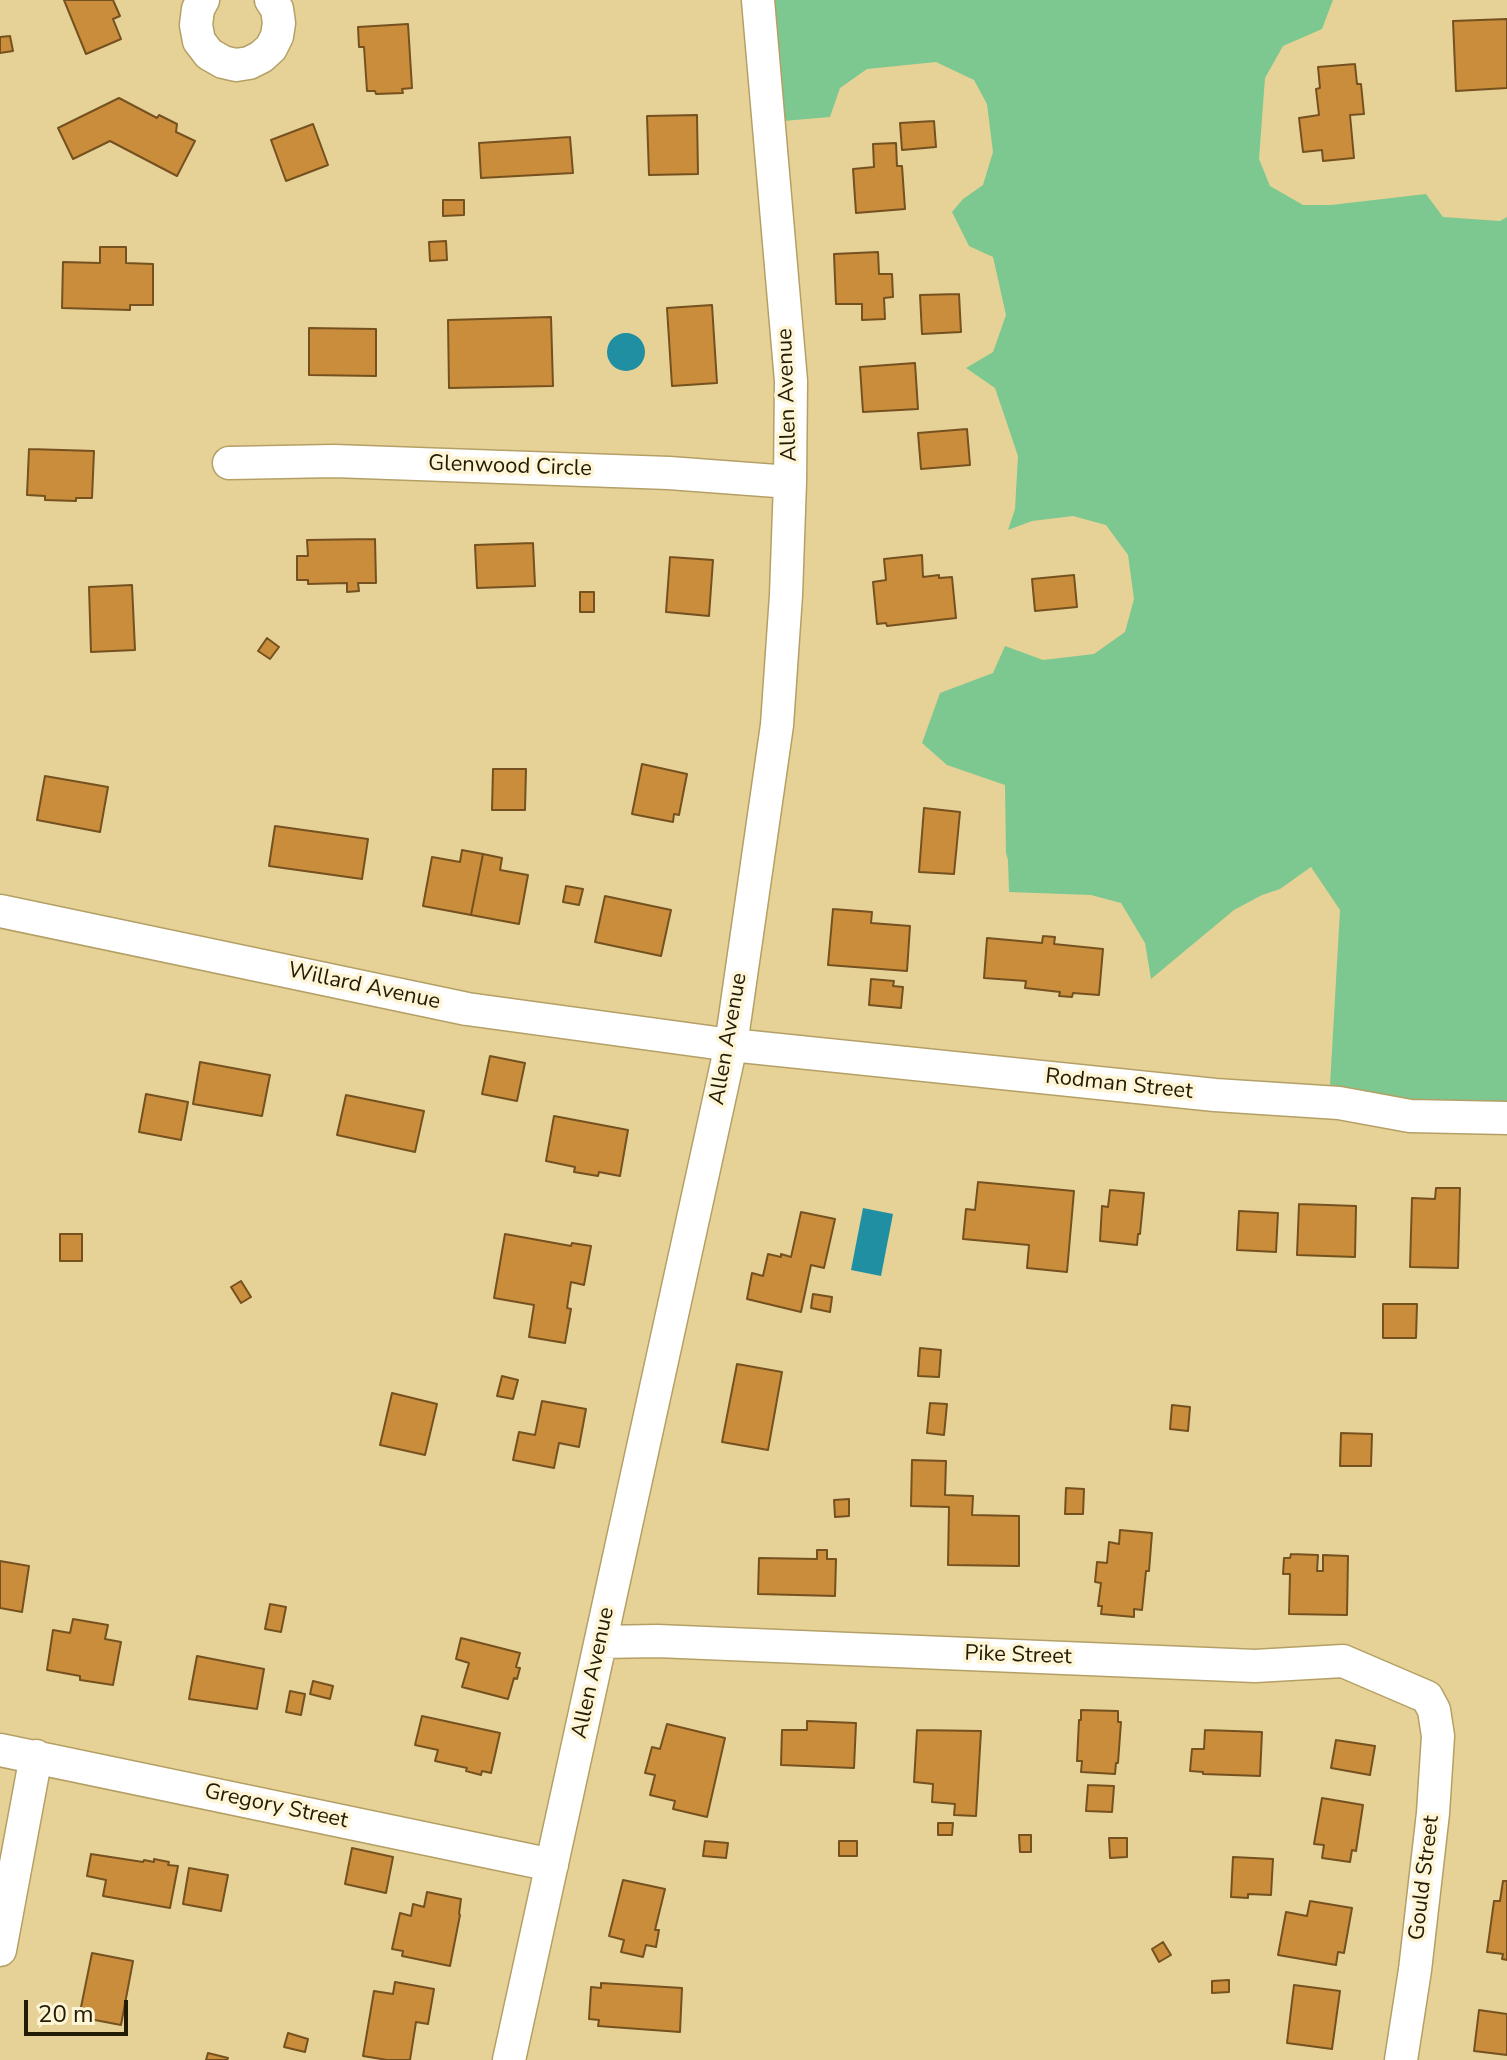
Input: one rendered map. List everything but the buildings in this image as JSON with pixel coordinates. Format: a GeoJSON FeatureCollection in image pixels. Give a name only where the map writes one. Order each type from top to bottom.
{"type":"FeatureCollection","features":[{"type":"Feature","properties":{"kind":"street"},"geometry":{"type":"LineString","coordinates":[[203,0],[196,25],[199,41],[209,54],[236,65],[249,63],[271,48],[279,23],[277,9],[271,0]]}},
{"type":"Feature","properties":{"kind":"street","name":"Allen Avenue"},"geometry":{"type":"LineString","coordinates":[[509,2060],[731,1045],[777,725],[786,595],[791,381],[758,0]]}},
{"type":"Feature","properties":{"kind":"street","name":"Glenwood Circle"},"geometry":{"type":"LineString","coordinates":[[229,463],[334,461],[669,473],[790,482]]}},
{"type":"Feature","properties":{"kind":"street","name":"Willard Avenue"},"geometry":{"type":"LineString","coordinates":[[0,911],[467,1009],[731,1045]]}},
{"type":"Feature","properties":{"kind":"street","name":"Rodman Street"},"geometry":{"type":"LineString","coordinates":[[731,1045],[1215,1095],[1339,1103],[1410,1116],[1507,1118]]}},
{"type":"Feature","properties":{"kind":"street","name":"Pike Street"},"geometry":{"type":"LineString","coordinates":[[601,1642],[657,1641],[1255,1666],[1343,1661],[1427,1697]]}},
{"type":"Feature","properties":{"kind":"street","name":"Gould Street"},"geometry":{"type":"LineString","coordinates":[[1401,2060],[1433,1813],[1438,1736],[1434,1710],[1427,1697]]}},
{"type":"Feature","properties":{"kind":"street","name":"Gregory Street"},"geometry":{"type":"LineString","coordinates":[[0,1750],[552,1865]]}},
{"type":"Feature","properties":{"kind":"street"},"geometry":{"type":"LineString","coordinates":[[0,1950],[36,1756]]}},
{"type":"Feature","properties":{"kind":"green space"},"geometry":{"type":"Polygon","coordinates":[[[746,0],[1333,0],[1322,29],[1283,46],[1265,78],[1259,159],[1270,186],[1303,205],[1331,205],[1426,194],[1443,217],[1500,221],[1507,217],[1507,1116],[1329,1103],[1340,910],[1311,867],[1280,889],[1234,910],[1151,979],[1145,943],[1121,903],[1091,895],[1009,892],[1005,785],[947,765],[922,743],[940,693],[993,673],[1005,646],[1043,660],[1094,654],[1125,632],[1134,599],[1128,555],[1106,525],[1073,516],[1032,521],[1008,530],[1015,509],[1018,456],[995,388],[966,368],[993,352],[1006,315],[993,257],[969,246],[952,212],[963,199],[983,185],[993,152],[987,104],[974,80],[936,62],[867,69],[840,88],[830,117],[760,123],[746,0]]]}},
{"type":"Feature","properties":{"kind":"water"},"geometry":{"type":"Polygon","coordinates":[[[626,333],[639,339],[645,352],[639,365],[626,371],[613,365],[607,352],[613,339],[626,333]]]}},
{"type":"Feature","properties":{"kind":"water"},"geometry":{"type":"Polygon","coordinates":[[[863,1208],[893,1214],[881,1276],[851,1270],[863,1208]]]}}]}
